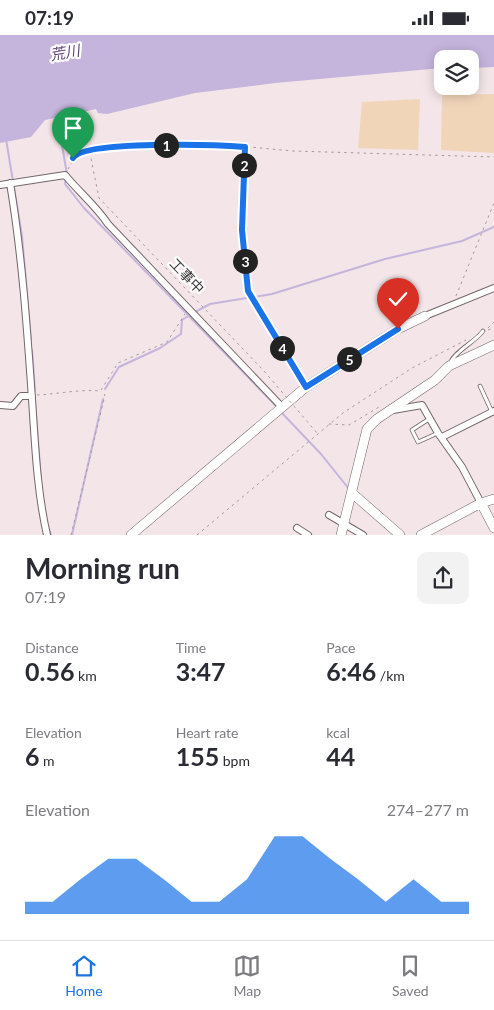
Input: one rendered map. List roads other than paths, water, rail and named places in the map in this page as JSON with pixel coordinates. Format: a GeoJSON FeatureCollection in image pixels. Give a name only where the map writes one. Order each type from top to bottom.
{"type":"FeatureCollection","features":[{"type":"Feature","properties":{"kind":"street"},"geometry":{"type":"LineString","coordinates":[[0,185],[67,178],[280,407]]}},
{"type":"Feature","properties":{"kind":"street"},"geometry":{"type":"LineString","coordinates":[[13,183],[41,506],[47,535]]}},
{"type":"Feature","properties":{"kind":"street"},"geometry":{"type":"LineString","coordinates":[[131,535],[280,407],[306,387],[398,329],[453,303],[494,289]]}},
{"type":"Feature","properties":{"kind":"street"},"geometry":{"type":"LineString","coordinates":[[342,535],[367,429],[449,367],[494,345]]}},
{"type":"Feature","properties":{"kind":"street"},"geometry":{"type":"LineString","coordinates":[[0,405],[13,405],[21,396],[32,396]]}},
{"type":"Feature","properties":{"kind":"street"},"geometry":{"type":"LineString","coordinates":[[390,410],[422,405],[494,528]]}},
{"type":"Feature","properties":{"kind":"street"},"geometry":{"type":"LineString","coordinates":[[440,435],[493,412]]}},
{"type":"Feature","properties":{"kind":"street"},"geometry":{"type":"LineString","coordinates":[[352,493],[400,535]]}},
{"type":"Feature","properties":{"kind":"street"},"geometry":{"type":"LineString","coordinates":[[421,535],[481,503],[494,499]]}},
{"type":"Feature","properties":{"kind":"street"},"geometry":{"type":"LineString","coordinates":[[329,515],[362,535]]}},
{"type":"Feature","properties":{"kind":"street"},"geometry":{"type":"LineString","coordinates":[[297,528],[308,535]]}},
{"type":"Feature","properties":{"kind":"lane"},"geometry":{"type":"LineString","coordinates":[[449,367],[452,358],[477,339],[483,331]]}},
{"type":"Feature","properties":{"kind":"lane"},"geometry":{"type":"LineString","coordinates":[[480,386],[493,412]]}},
{"type":"Feature","properties":{"kind":"lane"},"geometry":{"type":"LineString","coordinates":[[429,418],[412,430],[418,442],[440,435]]}},
{"type":"Feature","properties":{"kind":"water","name":"荒川"},"geometry":{"type":"Polygon","coordinates":[[[0,35],[494,35],[494,67],[479,68],[479,50],[434,50],[434,69],[275,83],[195,93],[107,114],[98,113],[96,109],[45,120],[31,137],[0,143],[0,35]]]}},
{"type":"Feature","properties":{"kind":"waterway"},"geometry":{"type":"LineString","coordinates":[[57,117],[67,174]]}},
{"type":"Feature","properties":{"kind":"waterway"},"geometry":{"type":"LineString","coordinates":[[6,139],[22,236],[31,340]]}},
{"type":"Feature","properties":{"kind":"waterway"},"geometry":{"type":"LineString","coordinates":[[66,178],[65,184],[84,208],[278,408]]}},
{"type":"Feature","properties":{"kind":"waterway"},"geometry":{"type":"LineString","coordinates":[[195,312],[210,304],[272,294],[385,259],[462,241],[494,227]]}},
{"type":"Feature","properties":{"kind":"waterway"},"geometry":{"type":"LineString","coordinates":[[105,389],[119,367],[160,348],[181,334],[182,320],[190,315]]}},
{"type":"Feature","properties":{"kind":"waterway"},"geometry":{"type":"LineString","coordinates":[[32,350],[35,391]]}},
{"type":"Feature","properties":{"kind":"waterway"},"geometry":{"type":"LineString","coordinates":[[72,535],[103,399]]}},
{"type":"Feature","properties":{"kind":"waterway"},"geometry":{"type":"LineString","coordinates":[[35,400],[41,480]]}},
{"type":"Feature","properties":{"kind":"waterway"},"geometry":{"type":"LineString","coordinates":[[281,412],[321,454],[349,489]]}},
{"type":"Feature","properties":{"kind":"waterway"},"geometry":{"type":"LineString","coordinates":[[49,529],[51,535]]}}]}
